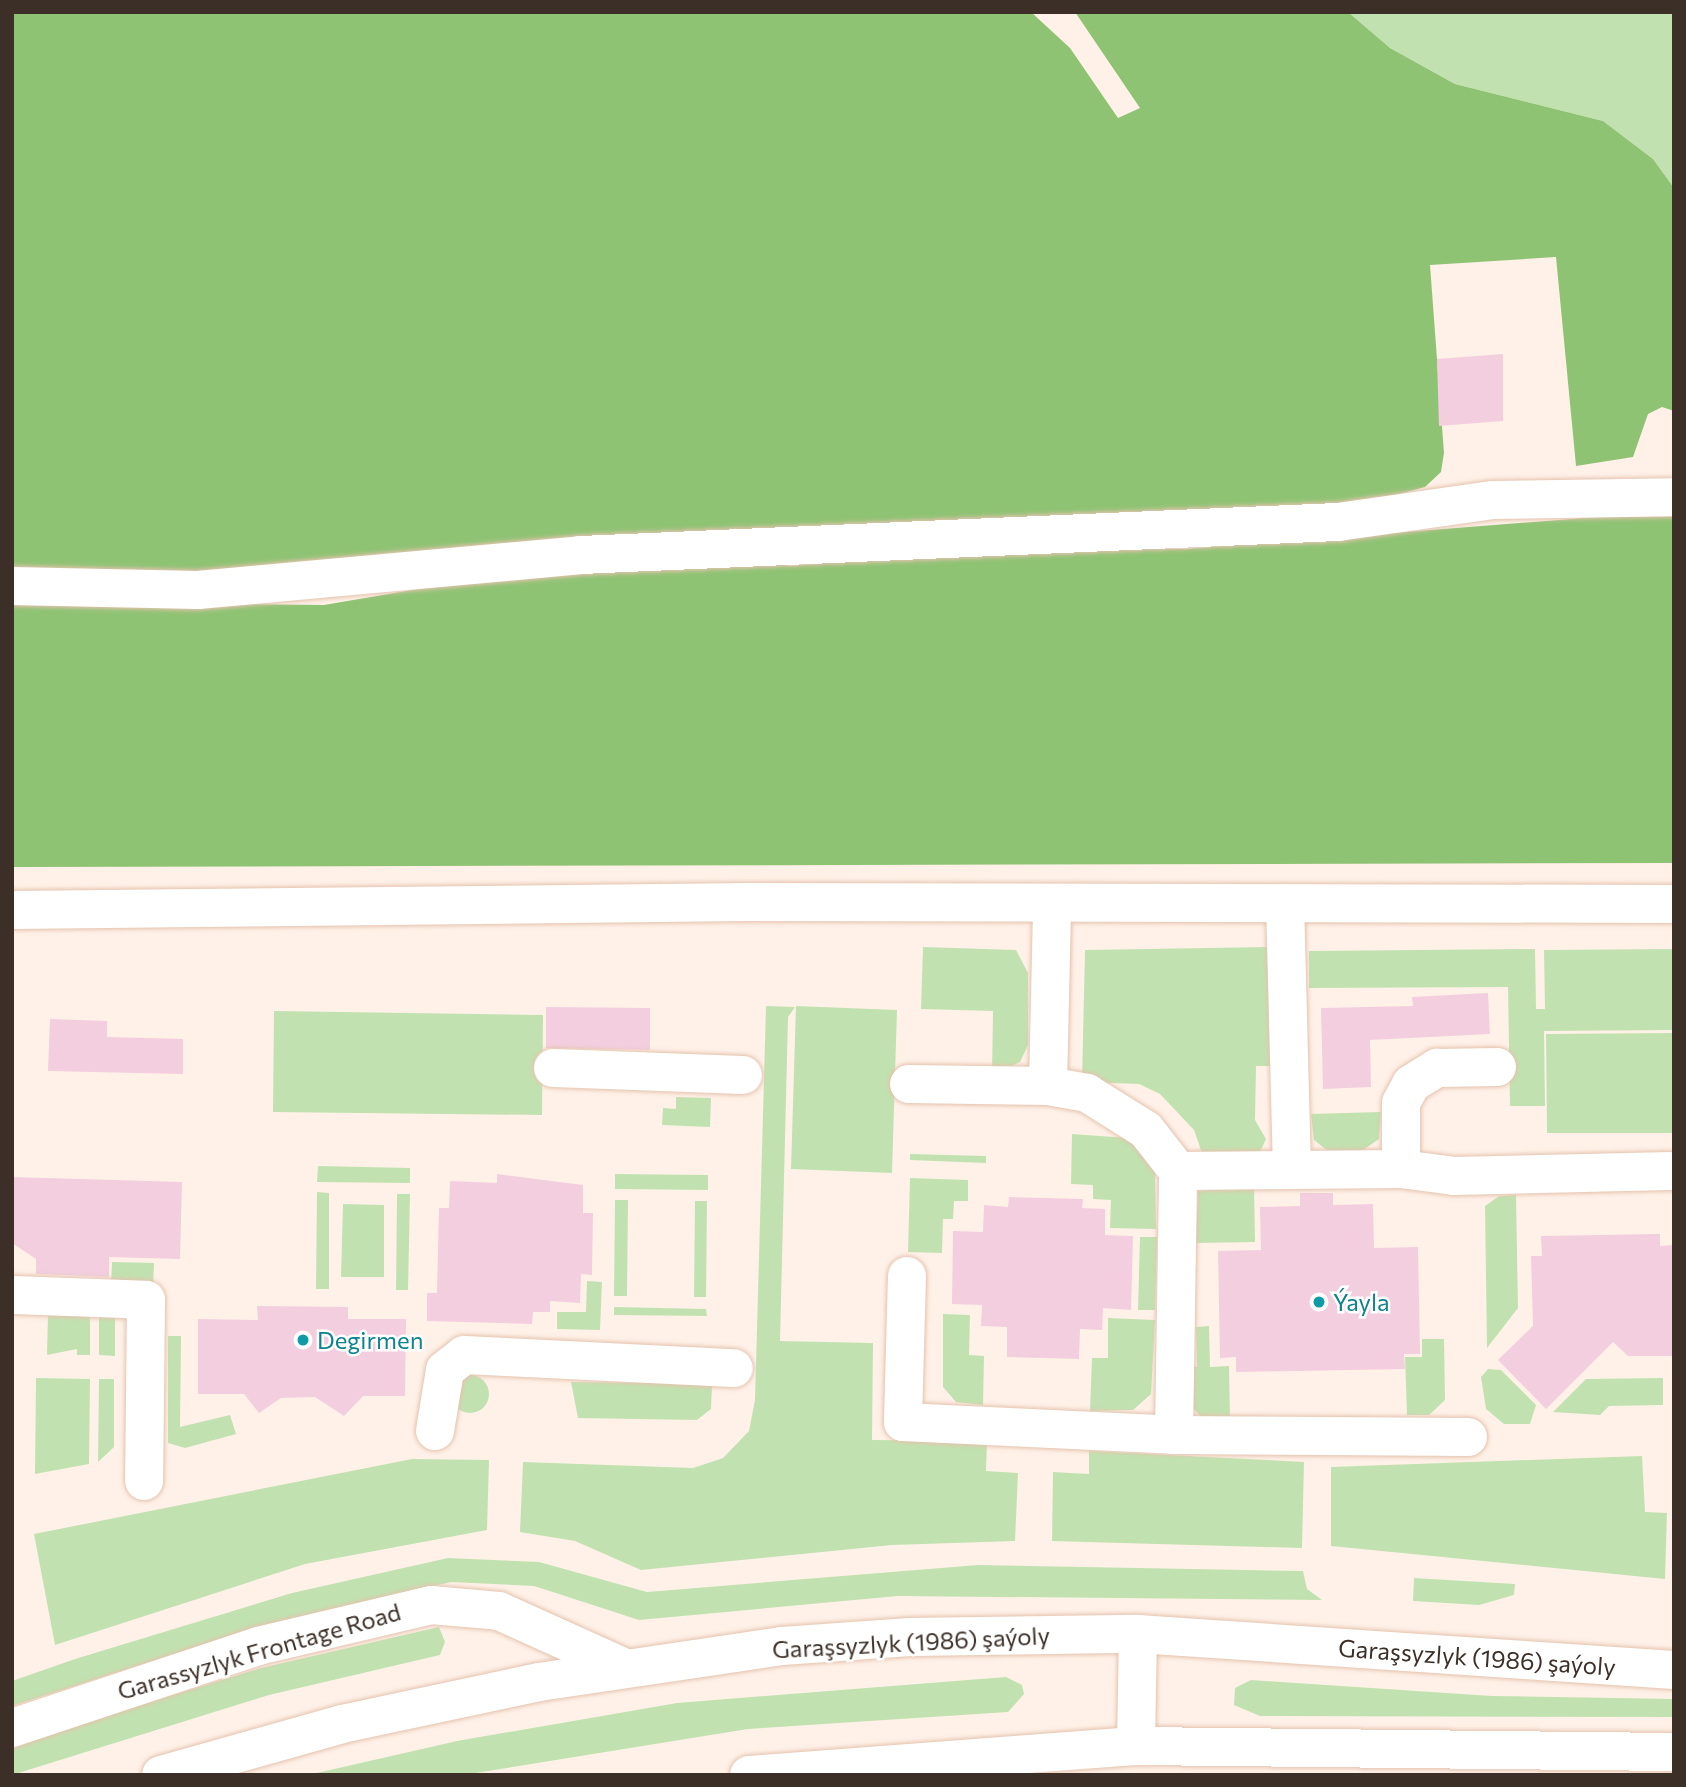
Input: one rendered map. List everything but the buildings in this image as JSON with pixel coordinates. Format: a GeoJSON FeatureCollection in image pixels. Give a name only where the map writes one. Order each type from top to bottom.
{"type":"FeatureCollection","features":[{"type":"Feature","properties":{"kind":"street"},"geometry":{"type":"LineString","coordinates":[[12,586],[198,590],[581,555],[1338,522],[1493,500],[1674,498]]}},
{"type":"Feature","properties":{"kind":"street"},"geometry":{"type":"LineString","coordinates":[[1048,1086],[1052,902]]}},
{"type":"Feature","properties":{"kind":"street"},"geometry":{"type":"LineString","coordinates":[[12,910],[1052,902],[1674,904]]}},
{"type":"Feature","properties":{"kind":"street"},"geometry":{"type":"LineString","coordinates":[[1285,903],[1292,1170]]}},
{"type":"Feature","properties":{"kind":"street"},"geometry":{"type":"LineString","coordinates":[[1401,1169],[1401,1103],[1411,1084],[1437,1068],[1497,1067]]}},
{"type":"Feature","properties":{"kind":"street"},"geometry":{"type":"LineString","coordinates":[[553,1068],[743,1075]]}},
{"type":"Feature","properties":{"kind":"street"},"geometry":{"type":"LineString","coordinates":[[909,1084],[1048,1086],[1118,1108],[1178,1171],[1174,1435]]}},
{"type":"Feature","properties":{"kind":"street"},"geometry":{"type":"LineString","coordinates":[[1178,1171],[1401,1169],[1454,1176],[1674,1171]]}},
{"type":"Feature","properties":{"kind":"street"},"geometry":{"type":"LineString","coordinates":[[906,1276],[903,1422],[1174,1435],[1468,1437]]}},
{"type":"Feature","properties":{"kind":"street"},"geometry":{"type":"LineString","coordinates":[[12,1295],[146,1300],[144,1481]]}},
{"type":"Feature","properties":{"kind":"street"},"geometry":{"type":"LineString","coordinates":[[435,1431],[444,1370],[464,1356],[734,1368]]}},
{"type":"Feature","properties":{"kind":"street","name":"Garassyzlyk Frontage Road"},"geometry":{"type":"LineString","coordinates":[[12,1728],[258,1646],[431,1605],[499,1611],[625,1668]]}},
{"type":"Feature","properties":{"kind":"street"},"geometry":{"type":"LineString","coordinates":[[1136,1746],[1138,1634]]}},
{"type":"Feature","properties":{"kind":"street","name":"Garaşsyzlyk (1986) şaýoly"},"geometry":{"type":"LineString","coordinates":[[161,1775],[342,1724],[625,1668],[782,1646],[910,1637],[1138,1634],[1674,1670]]}},
{"type":"Feature","properties":{"kind":"street"},"geometry":{"type":"LineString","coordinates":[[749,1775],[1136,1746],[1674,1752]]}},
{"type":"Feature","properties":{"kind":"green space"},"geometry":{"type":"Polygon","coordinates":[[[12,12],[1031,12],[1070,48],[1118,118],[1140,108],[1075,12],[1348,12],[1390,48],[1455,84],[1603,121],[1653,159],[1674,188],[1674,411],[1662,407],[1648,414],[1633,457],[1576,466],[1556,257],[1430,265],[1444,453],[1441,472],[1425,487],[1396,495],[1327,505],[298,573],[12,574],[12,12]]]}},
{"type":"Feature","properties":{"kind":"green space"},"geometry":{"type":"Polygon","coordinates":[[[1348,12],[1674,12],[1674,188],[1653,159],[1603,121],[1455,84],[1390,48],[1348,12]]]}},
{"type":"Feature","properties":{"kind":"green space"},"geometry":{"type":"Polygon","coordinates":[[[1674,511],[1674,863],[12,867],[12,602],[324,605],[512,573],[746,559],[790,566],[970,550],[1185,549],[1674,511]]]}},
{"type":"Feature","properties":{"kind":"green space"},"geometry":{"type":"Polygon","coordinates":[[[923,947],[1016,950],[1028,973],[1028,1045],[1020,1062],[992,1075],[993,1011],[921,1009],[923,947]]]}},
{"type":"Feature","properties":{"kind":"green space"},"geometry":{"type":"Polygon","coordinates":[[[1268,947],[1270,1066],[1256,1066],[1255,1120],[1266,1139],[1260,1152],[1202,1153],[1194,1130],[1160,1094],[1139,1084],[1082,1082],[1085,950],[1268,947]]]}},
{"type":"Feature","properties":{"kind":"green space"},"geometry":{"type":"Polygon","coordinates":[[[1535,949],[1536,1009],[1545,1009],[1544,950],[1674,949],[1674,1030],[1544,1031],[1545,1106],[1510,1106],[1508,987],[1309,988],[1309,951],[1535,949]]]}},
{"type":"Feature","properties":{"kind":"green space"},"geometry":{"type":"Polygon","coordinates":[[[766,1006],[795,1007],[788,1017],[780,1341],[873,1343],[872,1440],[987,1441],[986,1471],[1018,1473],[1015,1541],[892,1545],[641,1570],[575,1541],[520,1532],[523,1462],[693,1468],[723,1458],[749,1431],[755,1400],[766,1006]]]}},
{"type":"Feature","properties":{"kind":"green space"},"geometry":{"type":"Polygon","coordinates":[[[796,1006],[897,1010],[892,1173],[791,1169],[796,1006]]]}},
{"type":"Feature","properties":{"kind":"green space"},"geometry":{"type":"Polygon","coordinates":[[[274,1011],[543,1015],[542,1115],[273,1112],[274,1011]]]}},
{"type":"Feature","properties":{"kind":"green space"},"geometry":{"type":"Polygon","coordinates":[[[1674,1033],[1674,1133],[1547,1133],[1546,1034],[1674,1033]]]}},
{"type":"Feature","properties":{"kind":"green space"},"geometry":{"type":"Polygon","coordinates":[[[676,1097],[711,1098],[710,1127],[662,1125],[663,1108],[676,1109],[676,1097]]]}},
{"type":"Feature","properties":{"kind":"green space"},"geometry":{"type":"Polygon","coordinates":[[[1381,1112],[1379,1139],[1363,1150],[1328,1151],[1314,1140],[1311,1114],[1381,1112]]]}},
{"type":"Feature","properties":{"kind":"green space"},"geometry":{"type":"Polygon","coordinates":[[[1072,1134],[1128,1138],[1155,1169],[1156,1229],[1110,1228],[1111,1200],[1093,1199],[1093,1185],[1071,1184],[1072,1134]]]}},
{"type":"Feature","properties":{"kind":"green space"},"geometry":{"type":"Polygon","coordinates":[[[910,1154],[986,1156],[986,1163],[910,1160],[910,1154]]]}},
{"type":"Feature","properties":{"kind":"green space"},"geometry":{"type":"Polygon","coordinates":[[[318,1166],[410,1168],[410,1183],[317,1182],[318,1166]]]}},
{"type":"Feature","properties":{"kind":"green space"},"geometry":{"type":"Polygon","coordinates":[[[615,1174],[708,1175],[708,1190],[615,1189],[615,1174]]]}},
{"type":"Feature","properties":{"kind":"green space"},"geometry":{"type":"Polygon","coordinates":[[[910,1178],[968,1180],[968,1201],[954,1201],[953,1219],[943,1219],[942,1253],[908,1252],[910,1178]]]}},
{"type":"Feature","properties":{"kind":"green space"},"geometry":{"type":"Polygon","coordinates":[[[1254,1186],[1255,1242],[1196,1243],[1198,1191],[1254,1186]]]}},
{"type":"Feature","properties":{"kind":"green space"},"geometry":{"type":"Polygon","coordinates":[[[317,1192],[329,1193],[329,1289],[316,1289],[317,1192]]]}},
{"type":"Feature","properties":{"kind":"green space"},"geometry":{"type":"Polygon","coordinates":[[[397,1194],[410,1194],[408,1290],[396,1290],[397,1194]]]}},
{"type":"Feature","properties":{"kind":"green space"},"geometry":{"type":"Polygon","coordinates":[[[1516,1195],[1518,1308],[1487,1348],[1485,1206],[1499,1196],[1516,1195]]]}},
{"type":"Feature","properties":{"kind":"green space"},"geometry":{"type":"Polygon","coordinates":[[[615,1200],[628,1200],[627,1296],[614,1296],[615,1200]]]}},
{"type":"Feature","properties":{"kind":"green space"},"geometry":{"type":"Polygon","coordinates":[[[695,1201],[707,1201],[706,1297],[694,1297],[695,1201]]]}},
{"type":"Feature","properties":{"kind":"green space"},"geometry":{"type":"Polygon","coordinates":[[[343,1204],[384,1205],[384,1277],[341,1277],[343,1204]]]}},
{"type":"Feature","properties":{"kind":"green space"},"geometry":{"type":"Polygon","coordinates":[[[1140,1237],[1157,1237],[1155,1310],[1138,1310],[1140,1237]]]}},
{"type":"Feature","properties":{"kind":"green space"},"geometry":{"type":"Polygon","coordinates":[[[112,1262],[154,1263],[153,1287],[111,1286],[112,1262]]]}},
{"type":"Feature","properties":{"kind":"green space"},"geometry":{"type":"Polygon","coordinates":[[[587,1281],[602,1282],[600,1330],[557,1329],[557,1312],[586,1312],[587,1281]]]}},
{"type":"Feature","properties":{"kind":"green space"},"geometry":{"type":"Polygon","coordinates":[[[614,1307],[706,1309],[707,1316],[614,1315],[614,1307]]]}},
{"type":"Feature","properties":{"kind":"green space"},"geometry":{"type":"Polygon","coordinates":[[[48,1314],[90,1314],[90,1355],[77,1355],[77,1349],[47,1355],[48,1314]]]}},
{"type":"Feature","properties":{"kind":"green space"},"geometry":{"type":"Polygon","coordinates":[[[99,1314],[115,1314],[115,1356],[99,1355],[99,1314]]]}},
{"type":"Feature","properties":{"kind":"green space"},"geometry":{"type":"Polygon","coordinates":[[[943,1314],[970,1315],[969,1355],[984,1356],[983,1405],[956,1402],[943,1387],[943,1314]]]}},
{"type":"Feature","properties":{"kind":"green space"},"geometry":{"type":"Polygon","coordinates":[[[1108,1318],[1155,1320],[1151,1394],[1133,1410],[1090,1411],[1092,1358],[1108,1358],[1108,1318]]]}},
{"type":"Feature","properties":{"kind":"green space"},"geometry":{"type":"Polygon","coordinates":[[[1209,1326],[1210,1367],[1229,1366],[1230,1420],[1202,1418],[1193,1408],[1189,1367],[1197,1367],[1196,1327],[1209,1326]]]}},
{"type":"Feature","properties":{"kind":"green space"},"geometry":{"type":"Polygon","coordinates":[[[168,1336],[181,1336],[180,1427],[230,1415],[236,1434],[185,1448],[168,1443],[168,1336]]]}},
{"type":"Feature","properties":{"kind":"green space"},"geometry":{"type":"Polygon","coordinates":[[[1422,1339],[1444,1339],[1445,1400],[1429,1415],[1407,1415],[1405,1357],[1422,1357],[1422,1339]]]}},
{"type":"Feature","properties":{"kind":"green space"},"geometry":{"type":"Polygon","coordinates":[[[1488,1369],[1501,1370],[1536,1405],[1530,1424],[1504,1424],[1486,1409],[1481,1377],[1488,1369]]]}},
{"type":"Feature","properties":{"kind":"green space"},"geometry":{"type":"Polygon","coordinates":[[[470,1375],[483,1381],[489,1394],[483,1407],[470,1413],[457,1407],[451,1394],[457,1381],[470,1375]]]}},
{"type":"Feature","properties":{"kind":"green space"},"geometry":{"type":"Polygon","coordinates":[[[36,1378],[90,1379],[89,1464],[35,1474],[36,1378]]]}},
{"type":"Feature","properties":{"kind":"green space"},"geometry":{"type":"Polygon","coordinates":[[[1663,1378],[1663,1405],[1609,1406],[1600,1415],[1553,1412],[1586,1379],[1663,1378]]]}},
{"type":"Feature","properties":{"kind":"green space"},"geometry":{"type":"Polygon","coordinates":[[[99,1379],[114,1379],[114,1447],[98,1462],[99,1379]]]}},
{"type":"Feature","properties":{"kind":"green space"},"geometry":{"type":"Polygon","coordinates":[[[571,1382],[712,1384],[711,1409],[697,1420],[578,1418],[571,1382]]]}},
{"type":"Feature","properties":{"kind":"green space"},"geometry":{"type":"Polygon","coordinates":[[[1089,1451],[1304,1462],[1302,1548],[1052,1541],[1053,1472],[1089,1474],[1089,1451]]]}},
{"type":"Feature","properties":{"kind":"green space"},"geometry":{"type":"Polygon","coordinates":[[[1642,1456],[1645,1512],[1667,1513],[1665,1579],[1331,1546],[1331,1467],[1642,1456]]]}},
{"type":"Feature","properties":{"kind":"green space"},"geometry":{"type":"Polygon","coordinates":[[[412,1459],[489,1460],[487,1530],[305,1564],[55,1645],[34,1534],[412,1459]]]}},
{"type":"Feature","properties":{"kind":"green space"},"geometry":{"type":"Polygon","coordinates":[[[448,1558],[539,1562],[647,1592],[978,1565],[1303,1571],[1307,1589],[1322,1600],[898,1596],[639,1620],[534,1586],[451,1582],[254,1628],[12,1706],[12,1681],[75,1659],[292,1593],[448,1558]]]}},
{"type":"Feature","properties":{"kind":"green space"},"geometry":{"type":"Polygon","coordinates":[[[1414,1578],[1515,1584],[1514,1595],[1479,1605],[1413,1601],[1414,1578]]]}},
{"type":"Feature","properties":{"kind":"green space"},"geometry":{"type":"Polygon","coordinates":[[[439,1627],[445,1642],[440,1655],[269,1695],[12,1775],[12,1749],[60,1730],[261,1668],[439,1627]]]}},
{"type":"Feature","properties":{"kind":"green space"},"geometry":{"type":"Polygon","coordinates":[[[1006,1677],[1022,1685],[1024,1694],[1008,1712],[748,1729],[463,1775],[308,1775],[457,1741],[677,1703],[1006,1677]]]}},
{"type":"Feature","properties":{"kind":"green space"},"geometry":{"type":"Polygon","coordinates":[[[1251,1680],[1492,1696],[1674,1699],[1674,1717],[1260,1716],[1234,1705],[1235,1688],[1251,1680]]]}},
{"type":"Feature","properties":{"kind":"place","name":"Ýayla"},"geometry":{"type":"Point","coordinates":[1319,1302]}},
{"type":"Feature","properties":{"kind":"place","name":"Degirmen"},"geometry":{"type":"Point","coordinates":[303,1340]}}]}
